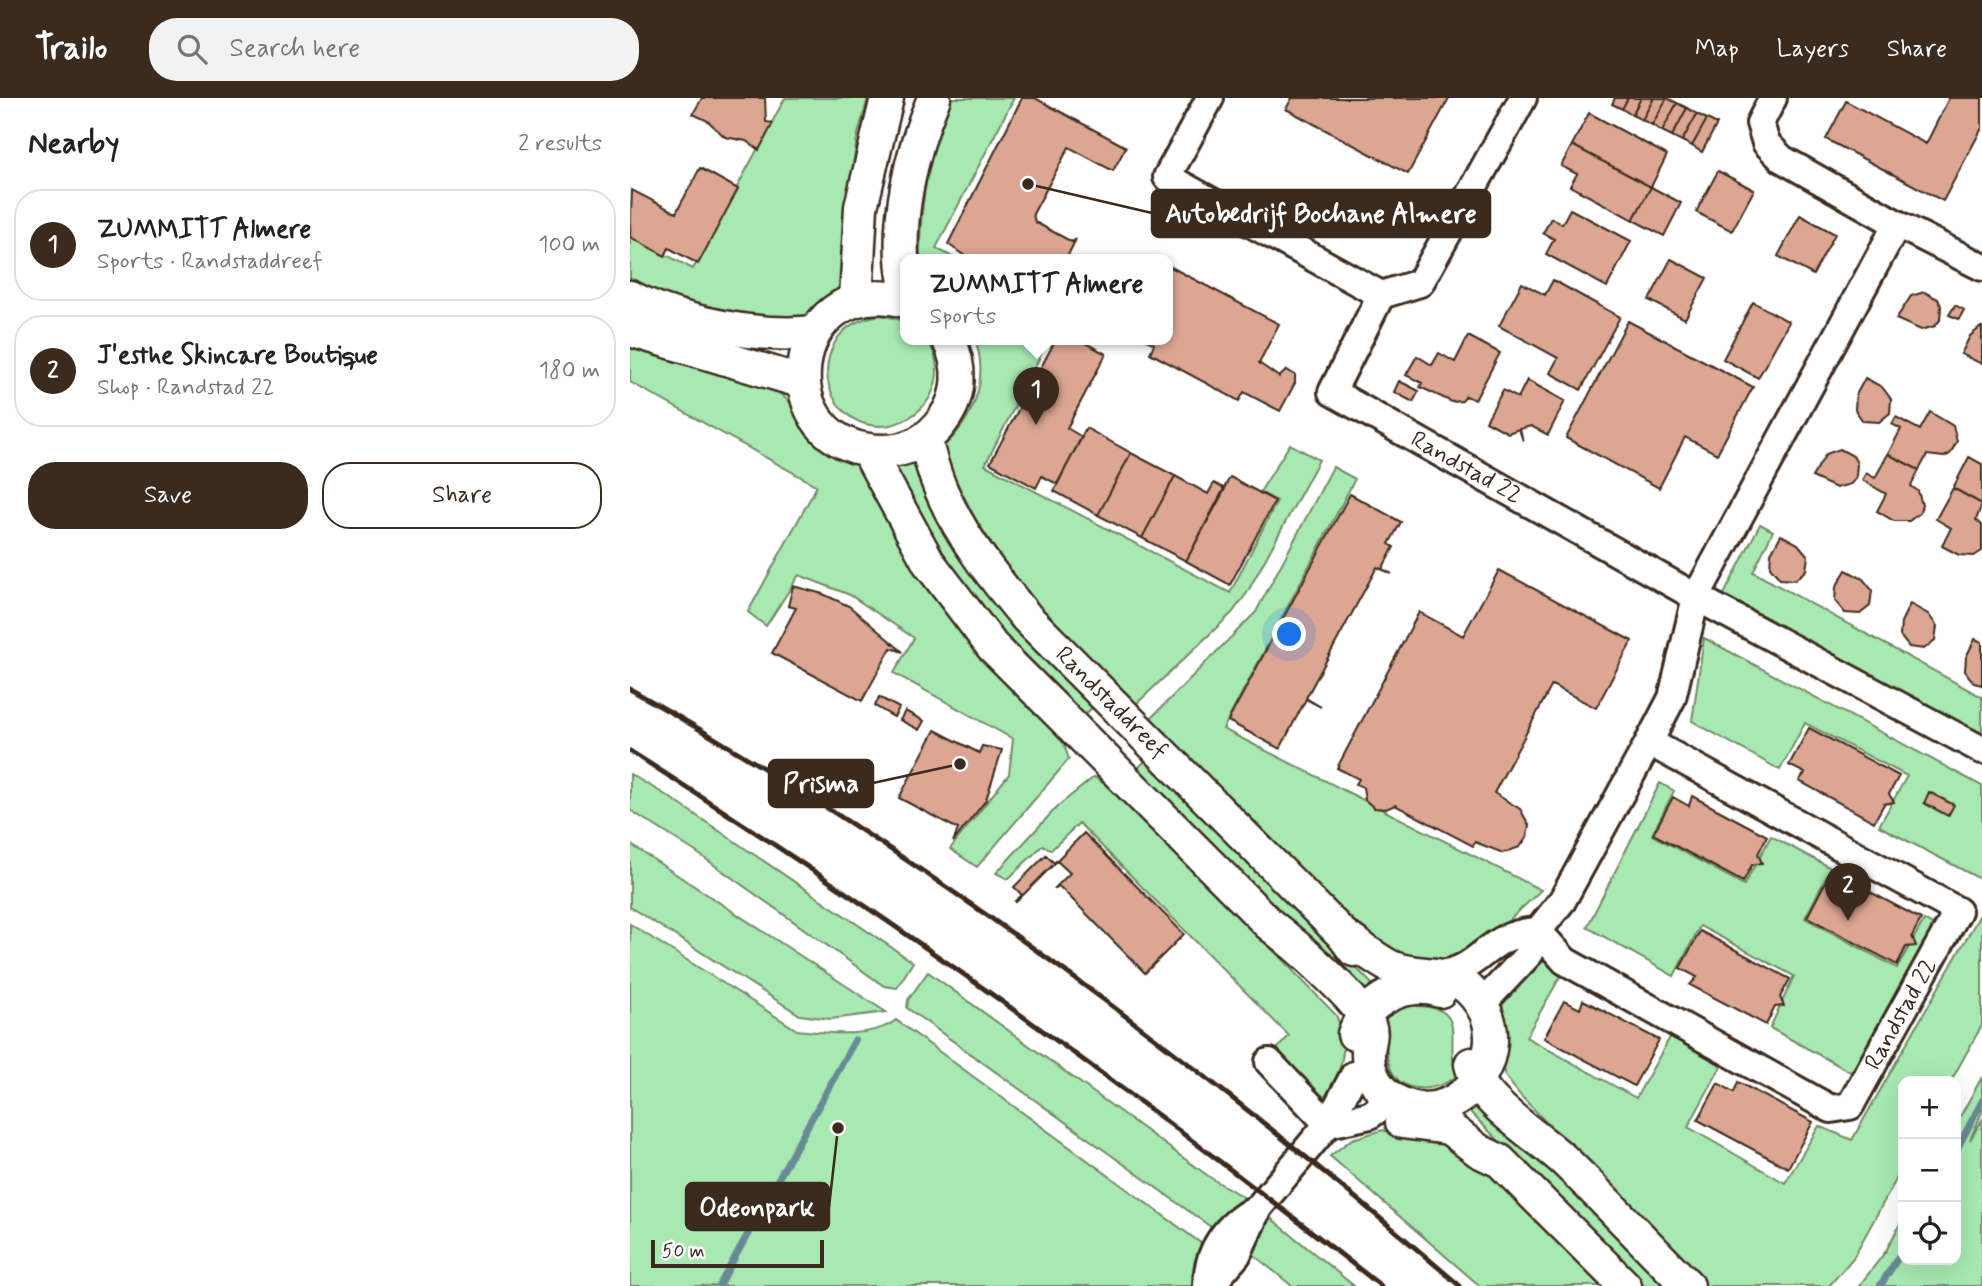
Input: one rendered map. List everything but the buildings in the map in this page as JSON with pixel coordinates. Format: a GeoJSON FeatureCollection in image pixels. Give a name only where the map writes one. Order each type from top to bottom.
{"type":"FeatureCollection","features":[{"type":"Feature","properties":{"kind":"main road"},"geometry":{"type":"LineString","coordinates":[[856,300],[861,207],[887,98]]}},
{"type":"Feature","properties":{"kind":"main road"},"geometry":{"type":"LineString","coordinates":[[902,254],[908,183],[934,98]]}},
{"type":"Feature","properties":{"kind":"main road"},"geometry":{"type":"LineString","coordinates":[[900,300],[888,296],[856,300],[837,309],[814,332],[804,356],[803,382],[808,404],[818,421],[833,436],[867,451],[892,451],[925,440],[945,418],[954,401],[958,379],[955,352],[951,345]]}},
{"type":"Feature","properties":{"kind":"main road"},"geometry":{"type":"LineString","coordinates":[[630,297],[652,309],[720,325],[784,335],[814,332]]}},
{"type":"Feature","properties":{"kind":"main road"},"geometry":{"type":"LineString","coordinates":[[630,330],[803,382]]}},
{"type":"Feature","properties":{"kind":"main road","name":"Randstaddreef"},"geometry":{"type":"LineString","coordinates":[[925,440],[942,492],[988,572],[1027,618],[1343,935],[1390,966],[1442,987]]}},
{"type":"Feature","properties":{"kind":"main road","name":"Randstaddreef"},"geometry":{"type":"LineString","coordinates":[[867,451],[929,563],[992,646],[1269,924],[1284,952],[1352,1023],[1360,1023]]}},
{"type":"Feature","properties":{"kind":"main road"},"geometry":{"type":"LineString","coordinates":[[1360,1023],[1371,1032],[1368,1052],[1372,1075],[1386,1105],[1399,1122],[1434,1115],[1461,1097],[1482,1072],[1490,1031],[1442,987],[1378,1002],[1360,1023],[1351,1053],[1354,1075],[1364,1094],[1386,1105]]}},
{"type":"Feature","properties":{"kind":"main road"},"geometry":{"type":"LineString","coordinates":[[1482,1072],[1526,1130],[1558,1154],[1688,1286]]}},
{"type":"Feature","properties":{"kind":"main road"},"geometry":{"type":"LineString","coordinates":[[1434,1115],[1479,1151],[1500,1161],[1625,1286]]}},
{"type":"Feature","properties":{"kind":"street"},"geometry":{"type":"LineString","coordinates":[[1210,98],[1167,177],[1381,295],[1420,284],[1523,98]]}},
{"type":"Feature","properties":{"kind":"street"},"geometry":{"type":"LineString","coordinates":[[1773,98],[1760,123],[1766,143],[1782,159],[1897,224],[1982,267]]}},
{"type":"Feature","properties":{"kind":"street"},"geometry":{"type":"LineString","coordinates":[[1442,987],[1530,953],[1538,931],[1562,901],[1672,698],[1696,597],[1897,224]]}},
{"type":"Feature","properties":{"kind":"street","name":"Randstad 22"},"geometry":{"type":"LineString","coordinates":[[1381,295],[1332,392],[1696,597],[1982,750]]}},
{"type":"Feature","properties":{"kind":"street","name":"Randstad 22"},"geometry":{"type":"LineString","coordinates":[[1538,931],[1566,961],[1634,1000],[1831,1109],[1850,1106],[1958,911],[1649,741]]}},
{"type":"Feature","properties":{"kind":"street"},"geometry":{"type":"LineString","coordinates":[[1442,987],[1508,934],[1538,931]]}},
{"type":"Feature","properties":{"kind":"street"},"geometry":{"type":"LineString","coordinates":[[1269,1062],[1328,1124]]}},
{"type":"Feature","properties":{"kind":"street"},"geometry":{"type":"LineString","coordinates":[[1209,1286],[1237,1255],[1258,1208],[1328,1124],[1354,1075]]}},
{"type":"Feature","properties":{"kind":"street"},"geometry":{"type":"LineString","coordinates":[[1328,1124],[1370,1115],[1386,1105]]}},
{"type":"Feature","properties":{"kind":"green space"},"geometry":{"type":"Polygon","coordinates":[[[785,98],[868,98],[857,138],[848,201],[843,281],[830,298],[805,319],[719,319],[630,283],[630,236],[693,269],[785,98]]]}},
{"type":"Feature","properties":{"kind":"green space"},"geometry":{"type":"Polygon","coordinates":[[[950,98],[1014,98],[936,248],[947,254],[920,254],[921,218],[937,137],[950,98]]]}},
{"type":"Feature","properties":{"kind":"green space"},"geometry":{"type":"Polygon","coordinates":[[[881,315],[900,320],[900,345],[929,345],[936,363],[935,385],[925,404],[910,417],[890,425],[870,425],[850,417],[834,398],[829,387],[827,369],[835,343],[850,326],[881,315]]]}},
{"type":"Feature","properties":{"kind":"green space"},"geometry":{"type":"Polygon","coordinates":[[[630,344],[653,355],[778,392],[792,404],[821,444],[866,466],[907,549],[943,609],[1062,739],[1069,759],[977,867],[950,849],[1009,774],[1013,739],[894,673],[914,638],[850,595],[799,575],[766,626],[748,612],[817,486],[630,382],[630,344]]]}},
{"type":"Feature","properties":{"kind":"green space"},"geometry":{"type":"Polygon","coordinates":[[[976,345],[1046,345],[985,465],[1230,593],[1277,501],[1260,492],[1290,444],[1319,460],[1247,593],[1232,613],[1132,708],[1023,591],[976,520],[940,450],[961,427],[975,400],[979,386],[976,345]]]}},
{"type":"Feature","properties":{"kind":"green space"},"geometry":{"type":"Polygon","coordinates":[[[917,457],[1095,705],[1079,720],[989,624],[926,537],[894,464],[917,457]]]}},
{"type":"Feature","properties":{"kind":"green space"},"geometry":{"type":"Polygon","coordinates":[[[1333,467],[1355,479],[1223,729],[1541,890],[1498,931],[1459,962],[1385,954],[1147,722],[1256,612],[1333,467]]]}},
{"type":"Feature","properties":{"kind":"green space"},"geometry":{"type":"Polygon","coordinates":[[[1760,524],[1773,531],[1753,572],[1982,697],[1982,738],[1722,598],[1760,524]]]}},
{"type":"Feature","properties":{"kind":"green space"},"geometry":{"type":"Polygon","coordinates":[[[1704,638],[1982,786],[1982,880],[1879,826],[1907,776],[1805,723],[1780,770],[1692,721],[1704,638]]]}},
{"type":"Feature","properties":{"kind":"green space"},"geometry":{"type":"Polygon","coordinates":[[[1149,757],[1380,992],[1363,1006],[1134,772],[1149,757]]]}},
{"type":"Feature","properties":{"kind":"green space"},"geometry":{"type":"Polygon","coordinates":[[[630,774],[669,797],[913,962],[897,988],[884,986],[696,852],[630,810],[630,774]]]}},
{"type":"Feature","properties":{"kind":"green space"},"geometry":{"type":"Polygon","coordinates":[[[1094,777],[1127,800],[1336,1015],[1343,1037],[1342,1058],[1336,1078],[1325,1098],[1275,1051],[1289,1036],[1079,823],[1051,850],[1043,845],[1008,879],[996,873],[1058,806],[1094,777]]]}},
{"type":"Feature","properties":{"kind":"green space"},"geometry":{"type":"Polygon","coordinates":[[[1660,783],[1674,791],[1652,835],[1744,885],[1771,836],[1831,868],[1805,918],[1897,968],[1924,920],[1934,926],[1852,1073],[1770,1028],[1794,976],[1700,926],[1674,976],[1587,927],[1660,783]]]}},
{"type":"Feature","properties":{"kind":"green space"},"geometry":{"type":"Polygon","coordinates":[[[630,844],[886,1012],[831,1019],[800,1015],[630,907],[630,844]]]}},
{"type":"Feature","properties":{"kind":"green space"},"geometry":{"type":"Polygon","coordinates":[[[1982,911],[1982,1025],[1954,1076],[1898,1076],[1898,1176],[1853,1258],[1829,1286],[1704,1286],[1520,1095],[1505,1076],[1500,1057],[1503,999],[1540,955],[1564,970],[1526,1037],[1636,1098],[1673,1032],[1725,1059],[1688,1127],[1785,1183],[1819,1126],[1852,1140],[1982,911]]]}},
{"type":"Feature","properties":{"kind":"green space"},"geometry":{"type":"Polygon","coordinates":[[[630,924],[797,1030],[862,1032],[886,1026],[896,1020],[1206,1247],[1193,1286],[630,1286],[630,924]]]}},
{"type":"Feature","properties":{"kind":"green space"},"geometry":{"type":"Polygon","coordinates":[[[928,972],[1211,1178],[1248,1200],[1215,1230],[907,1008],[908,1000],[928,972]]]}},
{"type":"Feature","properties":{"kind":"green space"},"geometry":{"type":"Polygon","coordinates":[[[1411,1006],[1431,1007],[1443,1012],[1450,1019],[1452,1051],[1458,1075],[1440,1085],[1429,1088],[1409,1086],[1401,1082],[1389,1064],[1384,1020],[1398,1009],[1411,1006]]]}},
{"type":"Feature","properties":{"kind":"green space"},"geometry":{"type":"Polygon","coordinates":[[[1982,1077],[1982,1112],[1970,1140],[1982,1120],[1982,1286],[1859,1286],[1886,1251],[1898,1228],[1898,1265],[1961,1265],[1961,1115],[1982,1077]]]}},
{"type":"Feature","properties":{"kind":"green space"},"geometry":{"type":"Polygon","coordinates":[[[1480,1093],[1671,1286],[1644,1286],[1464,1106],[1480,1093]]]}},
{"type":"Feature","properties":{"kind":"green space"},"geometry":{"type":"Polygon","coordinates":[[[1383,1130],[1413,1140],[1464,1147],[1601,1286],[1480,1286],[1330,1156],[1352,1139],[1383,1130]]]}},
{"type":"Feature","properties":{"kind":"green space"},"geometry":{"type":"Polygon","coordinates":[[[1267,1215],[1354,1286],[1292,1286],[1249,1251],[1267,1215]]]}},
{"type":"Feature","properties":{"kind":"waterway"},"geometry":{"type":"LineString","coordinates":[[719,1286],[855,1040]]}},
{"type":"Feature","properties":{"kind":"waterway"},"geometry":{"type":"LineString","coordinates":[[1961,1141],[1982,1101]]}},
{"type":"Feature","properties":{"kind":"waterway"},"geometry":{"type":"LineString","coordinates":[[1880,1286],[1898,1258]]}},
{"type":"Feature","properties":{"kind":"railway"},"geometry":{"type":"LineString","coordinates":[[630,689],[849,822],[1060,967],[1263,1123],[1460,1286]]}},
{"type":"Feature","properties":{"kind":"railway"},"geometry":{"type":"LineString","coordinates":[[630,751],[918,942],[1106,1076],[1381,1286]]}},
{"type":"Feature","properties":{"kind":"place","name":"Autobedrijf Bochane Almere"},"geometry":{"type":"Point","coordinates":[1028,184]}},
{"type":"Feature","properties":{"kind":"place","name":"ZUMMITT Almere"},"geometry":{"type":"Point","coordinates":[1036,425]}},
{"type":"Feature","properties":{"kind":"place","name":"Prisma"},"geometry":{"type":"Point","coordinates":[960,764]}},
{"type":"Feature","properties":{"kind":"place","name":"J'esthe Skincare Boutique"},"geometry":{"type":"Point","coordinates":[1848,921]}},
{"type":"Feature","properties":{"kind":"place","name":"Odeonpark"},"geometry":{"type":"Point","coordinates":[838,1128]}}]}
